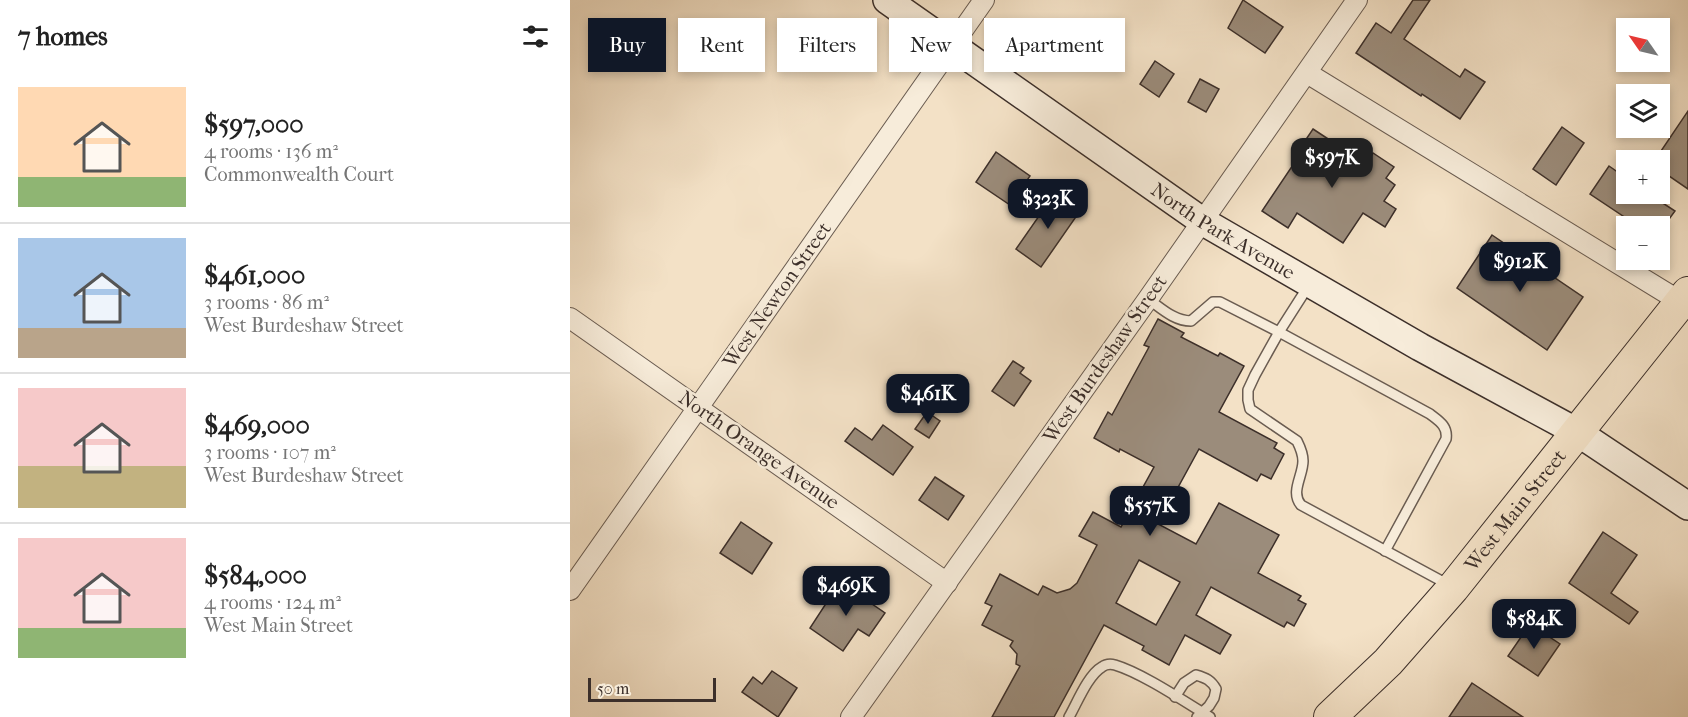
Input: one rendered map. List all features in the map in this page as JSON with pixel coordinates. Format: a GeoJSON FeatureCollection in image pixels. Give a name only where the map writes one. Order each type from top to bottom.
{"type":"FeatureCollection","features":[{"type":"Feature","properties":{"kind":"main road","name":"West Main Street"},"geometry":{"type":"LineString","coordinates":[[1330,717],[1388,662],[1453,588],[1684,298]]}},
{"type":"Feature","properties":{"kind":"street","name":"North Park Avenue"},"geometry":{"type":"LineString","coordinates":[[886,0],[912,18]]}},
{"type":"Feature","properties":{"kind":"street","name":"West Newton Street"},"geometry":{"type":"LineString","coordinates":[[972,18],[984,0]]}},
{"type":"Feature","properties":{"kind":"street","name":"West Burdeshaw Street"},"geometry":{"type":"LineString","coordinates":[[851,717],[1357,0]]}},
{"type":"Feature","properties":{"kind":"street","name":"North Park Avenue"},"geometry":{"type":"LineString","coordinates":[[972,59],[1202,221],[1310,284],[1577,432],[1688,506]]}},
{"type":"Feature","properties":{"kind":"street","name":"West Newton Street"},"geometry":{"type":"LineString","coordinates":[[570,590],[935,72]]}},
{"type":"Feature","properties":{"kind":"street"},"geometry":{"type":"LineString","coordinates":[[1307,73],[1684,298]]}},
{"type":"Feature","properties":{"kind":"street","name":"North Orange Avenue"},"geometry":{"type":"LineString","coordinates":[[570,318],[947,583]]}},
{"type":"Feature","properties":{"kind":"lane"},"geometry":{"type":"LineString","coordinates":[[1310,284],[1279,332],[1248,390],[1250,409],[1297,441],[1303,463],[1296,500],[1301,505],[1453,588]]}},
{"type":"Feature","properties":{"kind":"lane"},"geometry":{"type":"LineString","coordinates":[[1148,299],[1183,321],[1191,321],[1213,302],[1220,302],[1430,414],[1440,422],[1447,432],[1446,439],[1385,551]]}},
{"type":"Feature","properties":{"kind":"lane"},"geometry":{"type":"LineString","coordinates":[[1069,717],[1085,687],[1103,665],[1116,665],[1171,694],[1203,716],[1214,698],[1216,689],[1206,678],[1196,675],[1171,694]]}},
{"type":"Feature","properties":{"kind":"building"},"geometry":{"type":"Polygon","coordinates":[[[1243,0],[1283,27],[1265,53],[1228,28],[1243,0]]]}},
{"type":"Feature","properties":{"kind":"building"},"geometry":{"type":"Polygon","coordinates":[[[1413,0],[1430,0],[1404,39],[1460,77],[1465,69],[1485,82],[1460,119],[1356,53],[1376,23],[1391,33],[1413,0]]]}},
{"type":"Feature","properties":{"kind":"building"},"geometry":{"type":"Polygon","coordinates":[[[1155,61],[1174,74],[1159,97],[1140,84],[1155,61]]]}},
{"type":"Feature","properties":{"kind":"building"},"geometry":{"type":"Polygon","coordinates":[[[1200,79],[1219,89],[1206,112],[1188,102],[1200,79]]]}},
{"type":"Feature","properties":{"kind":"building"},"geometry":{"type":"Polygon","coordinates":[[[1688,111],[1688,189],[1670,177],[1670,150],[1662,150],[1688,111]]]}},
{"type":"Feature","properties":{"kind":"building"},"geometry":{"type":"Polygon","coordinates":[[[1562,127],[1584,143],[1556,185],[1533,169],[1562,127]]]}},
{"type":"Feature","properties":{"kind":"building"},"geometry":{"type":"Polygon","coordinates":[[[1313,129],[1366,164],[1373,153],[1394,167],[1386,178],[1395,185],[1384,201],[1396,209],[1385,227],[1363,213],[1343,243],[1297,213],[1288,228],[1262,211],[1295,162],[1292,160],[1313,129]]]}},
{"type":"Feature","properties":{"kind":"building"},"geometry":{"type":"Polygon","coordinates":[[[996,152],[1030,176],[1010,205],[976,182],[996,152]]]}},
{"type":"Feature","properties":{"kind":"building"},"geometry":{"type":"Polygon","coordinates":[[[1609,166],[1616,171],[1616,204],[1664,204],[1675,211],[1670,218],[1670,216],[1623,216],[1590,194],[1609,166]]]}},
{"type":"Feature","properties":{"kind":"building"},"geometry":{"type":"Polygon","coordinates":[[[1055,193],[1080,211],[1041,267],[1016,249],[1055,193]]]}},
{"type":"Feature","properties":{"kind":"building"},"geometry":{"type":"Polygon","coordinates":[[[1492,235],[1583,297],[1547,350],[1457,288],[1492,235]]]}},
{"type":"Feature","properties":{"kind":"building"},"geometry":{"type":"Polygon","coordinates":[[[1158,319],[1184,333],[1181,337],[1244,366],[1219,412],[1277,443],[1274,448],[1284,454],[1271,479],[1261,474],[1257,481],[1199,449],[1158,524],[1196,544],[1219,503],[1279,535],[1258,573],[1301,596],[1298,600],[1306,604],[1294,626],[1287,622],[1284,627],[1211,587],[1196,615],[1231,635],[1220,654],[1185,635],[1169,665],[1142,650],[1144,646],[1104,625],[1054,717],[992,717],[1020,666],[1016,664],[1017,654],[1010,646],[1013,641],[982,625],[992,606],[985,603],[1000,574],[1038,595],[1043,586],[1057,593],[1070,589],[1077,583],[1097,545],[1079,536],[1093,512],[1121,527],[1154,467],[1094,438],[1108,412],[1112,415],[1149,347],[1144,345],[1158,319]],[[1139,560],[1116,603],[1156,625],[1180,582],[1139,560]]]}},
{"type":"Feature","properties":{"kind":"building"},"geometry":{"type":"Polygon","coordinates":[[[1013,361],[1024,368],[1020,373],[1031,381],[1014,406],[992,391],[1013,361]]]}},
{"type":"Feature","properties":{"kind":"building"},"geometry":{"type":"Polygon","coordinates":[[[927,412],[940,421],[929,438],[915,429],[927,412]]]}},
{"type":"Feature","properties":{"kind":"building"},"geometry":{"type":"Polygon","coordinates":[[[883,425],[913,447],[893,475],[845,441],[855,428],[872,440],[883,425]]]}},
{"type":"Feature","properties":{"kind":"building"},"geometry":{"type":"Polygon","coordinates":[[[935,477],[964,496],[948,520],[919,500],[935,477]]]}},
{"type":"Feature","properties":{"kind":"building"},"geometry":{"type":"Polygon","coordinates":[[[741,522],[772,543],[752,574],[720,553],[741,522]]]}},
{"type":"Feature","properties":{"kind":"building"},"geometry":{"type":"Polygon","coordinates":[[[1603,532],[1637,555],[1611,593],[1638,612],[1629,624],[1569,583],[1603,532]]]}},
{"type":"Feature","properties":{"kind":"building"},"geometry":{"type":"Polygon","coordinates":[[[840,582],[885,613],[869,636],[858,629],[843,651],[810,628],[840,582]]]}},
{"type":"Feature","properties":{"kind":"building"},"geometry":{"type":"Polygon","coordinates":[[[1530,624],[1560,644],[1538,676],[1508,656],[1530,624]]]}},
{"type":"Feature","properties":{"kind":"building"},"geometry":{"type":"Polygon","coordinates":[[[772,671],[797,688],[778,717],[742,692],[753,677],[762,684],[772,671]]]}},
{"type":"Feature","properties":{"kind":"building"},"geometry":{"type":"Polygon","coordinates":[[[1472,683],[1523,717],[1449,717],[1472,683]]]}}]}
